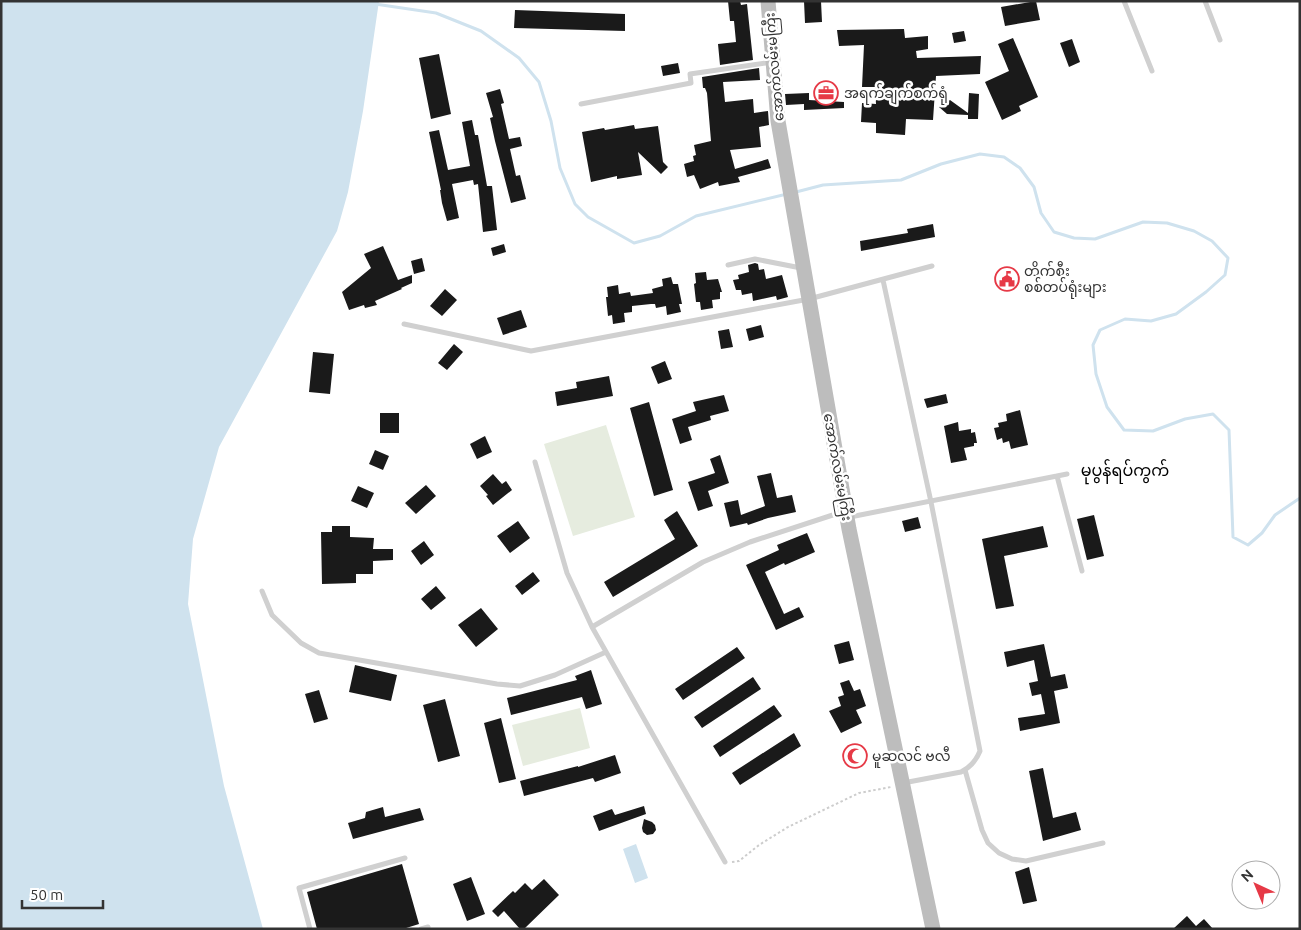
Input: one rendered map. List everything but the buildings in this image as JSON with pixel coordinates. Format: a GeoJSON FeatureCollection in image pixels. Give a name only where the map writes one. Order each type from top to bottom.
{"type":"FeatureCollection","features":[{"type":"Feature","properties":{"kind":"main road","name":"အောက်လမ်းမကြီး"},"geometry":{"type":"LineString","coordinates":[[768,1],[778,121],[846,514],[933,929]]}},
{"type":"Feature","properties":{"kind":"lane"},"geometry":{"type":"LineString","coordinates":[[1124,1],[1152,71]]}},
{"type":"Feature","properties":{"kind":"lane"},"geometry":{"type":"LineString","coordinates":[[1205,1],[1220,40]]}},
{"type":"Feature","properties":{"kind":"lane"},"geometry":{"type":"LineString","coordinates":[[581,104],[691,83],[690,74],[773,62]]}},
{"type":"Feature","properties":{"kind":"lane"},"geometry":{"type":"LineString","coordinates":[[728,265],[755,259],[804,268]]}},
{"type":"Feature","properties":{"kind":"lane"},"geometry":{"type":"LineString","coordinates":[[404,324],[532,351],[809,299],[932,266]]}},
{"type":"Feature","properties":{"kind":"lane"},"geometry":{"type":"LineString","coordinates":[[883,280],[931,502],[980,751],[977,759],[961,772],[903,784]]}},
{"type":"Feature","properties":{"kind":"lane"},"geometry":{"type":"LineString","coordinates":[[535,462],[567,573],[592,627],[725,862]]}},
{"type":"Feature","properties":{"kind":"lane"},"geometry":{"type":"LineString","coordinates":[[592,627],[703,562],[750,542],[846,514],[931,502],[1067,474]]}},
{"type":"Feature","properties":{"kind":"lane"},"geometry":{"type":"LineString","coordinates":[[1057,476],[1082,571]]}},
{"type":"Feature","properties":{"kind":"lane"},"geometry":{"type":"LineString","coordinates":[[262,591],[272,615],[301,643],[319,653],[498,684],[520,686],[555,675],[606,652]]}},
{"type":"Feature","properties":{"kind":"lane"},"geometry":{"type":"LineString","coordinates":[[965,770],[982,830],[988,843],[999,853],[1012,860],[1026,861],[1103,843]]}},
{"type":"Feature","properties":{"kind":"lane"},"geometry":{"type":"LineString","coordinates":[[310,929],[298,888],[405,858]]}},
{"type":"Feature","properties":{"kind":"lane"},"geometry":{"type":"LineString","coordinates":[[421,929],[428,927]]}},
{"type":"Feature","properties":{"kind":"path"},"geometry":{"type":"LineString","coordinates":[[725,862],[738,862],[759,845],[788,827],[859,794],[903,784]]}},
{"type":"Feature","properties":{"kind":"shaded area"},"geometry":{"type":"Polygon","coordinates":[[[606,425],[635,517],[573,536],[544,444],[606,425]]]}},
{"type":"Feature","properties":{"kind":"shaded area"},"geometry":{"type":"Polygon","coordinates":[[[580,708],[590,748],[523,766],[512,725],[580,708]]]}},
{"type":"Feature","properties":{"kind":"water"},"geometry":{"type":"Polygon","coordinates":[[[1,1],[379,1],[363,111],[348,192],[337,231],[219,447],[193,539],[188,604],[224,786],[263,929],[1,929],[1,1]]]}},
{"type":"Feature","properties":{"kind":"water"},"geometry":{"type":"Polygon","coordinates":[[[636,844],[648,878],[635,883],[623,849],[636,844]]]}},
{"type":"Feature","properties":{"kind":"waterway"},"geometry":{"type":"LineString","coordinates":[[375,4],[436,13],[481,31],[519,58],[539,82],[551,121],[560,168],[575,204],[588,217],[634,243],[660,236],[696,216],[787,194]]}},
{"type":"Feature","properties":{"kind":"waterway"},"geometry":{"type":"LineString","coordinates":[[796,192],[823,185],[901,180],[941,164],[980,154],[1004,157],[1020,168],[1034,187],[1041,213],[1054,232],[1074,238],[1095,239],[1143,222],[1167,223],[1194,231],[1212,241],[1228,258],[1225,275],[1206,292],[1176,314],[1151,321],[1125,319],[1100,330],[1093,345],[1096,374],[1107,407],[1124,430],[1153,431],[1185,419],[1213,414],[1229,430],[1233,537],[1248,545],[1262,533],[1275,515],[1300,498]]}},
{"type":"Feature","properties":{"kind":"place","name":"အရက်ချက်စက်ရုံ"},"geometry":{"type":"Point","coordinates":[826,93]}},
{"type":"Feature","properties":{"kind":"place","name":"တိုက်စီး စစ်တပ်ရုံးများ"},"geometry":{"type":"Point","coordinates":[1007,279]}},
{"type":"Feature","properties":{"kind":"place","name":"မူဆလင် ဗလီ"},"geometry":{"type":"Point","coordinates":[855,756]}},
{"type":"Feature","properties":{"kind":"district","name":"မုပွန်ရပ်ကွက်"},"geometry":{"type":"Point","coordinates":[1125,470]}}]}
